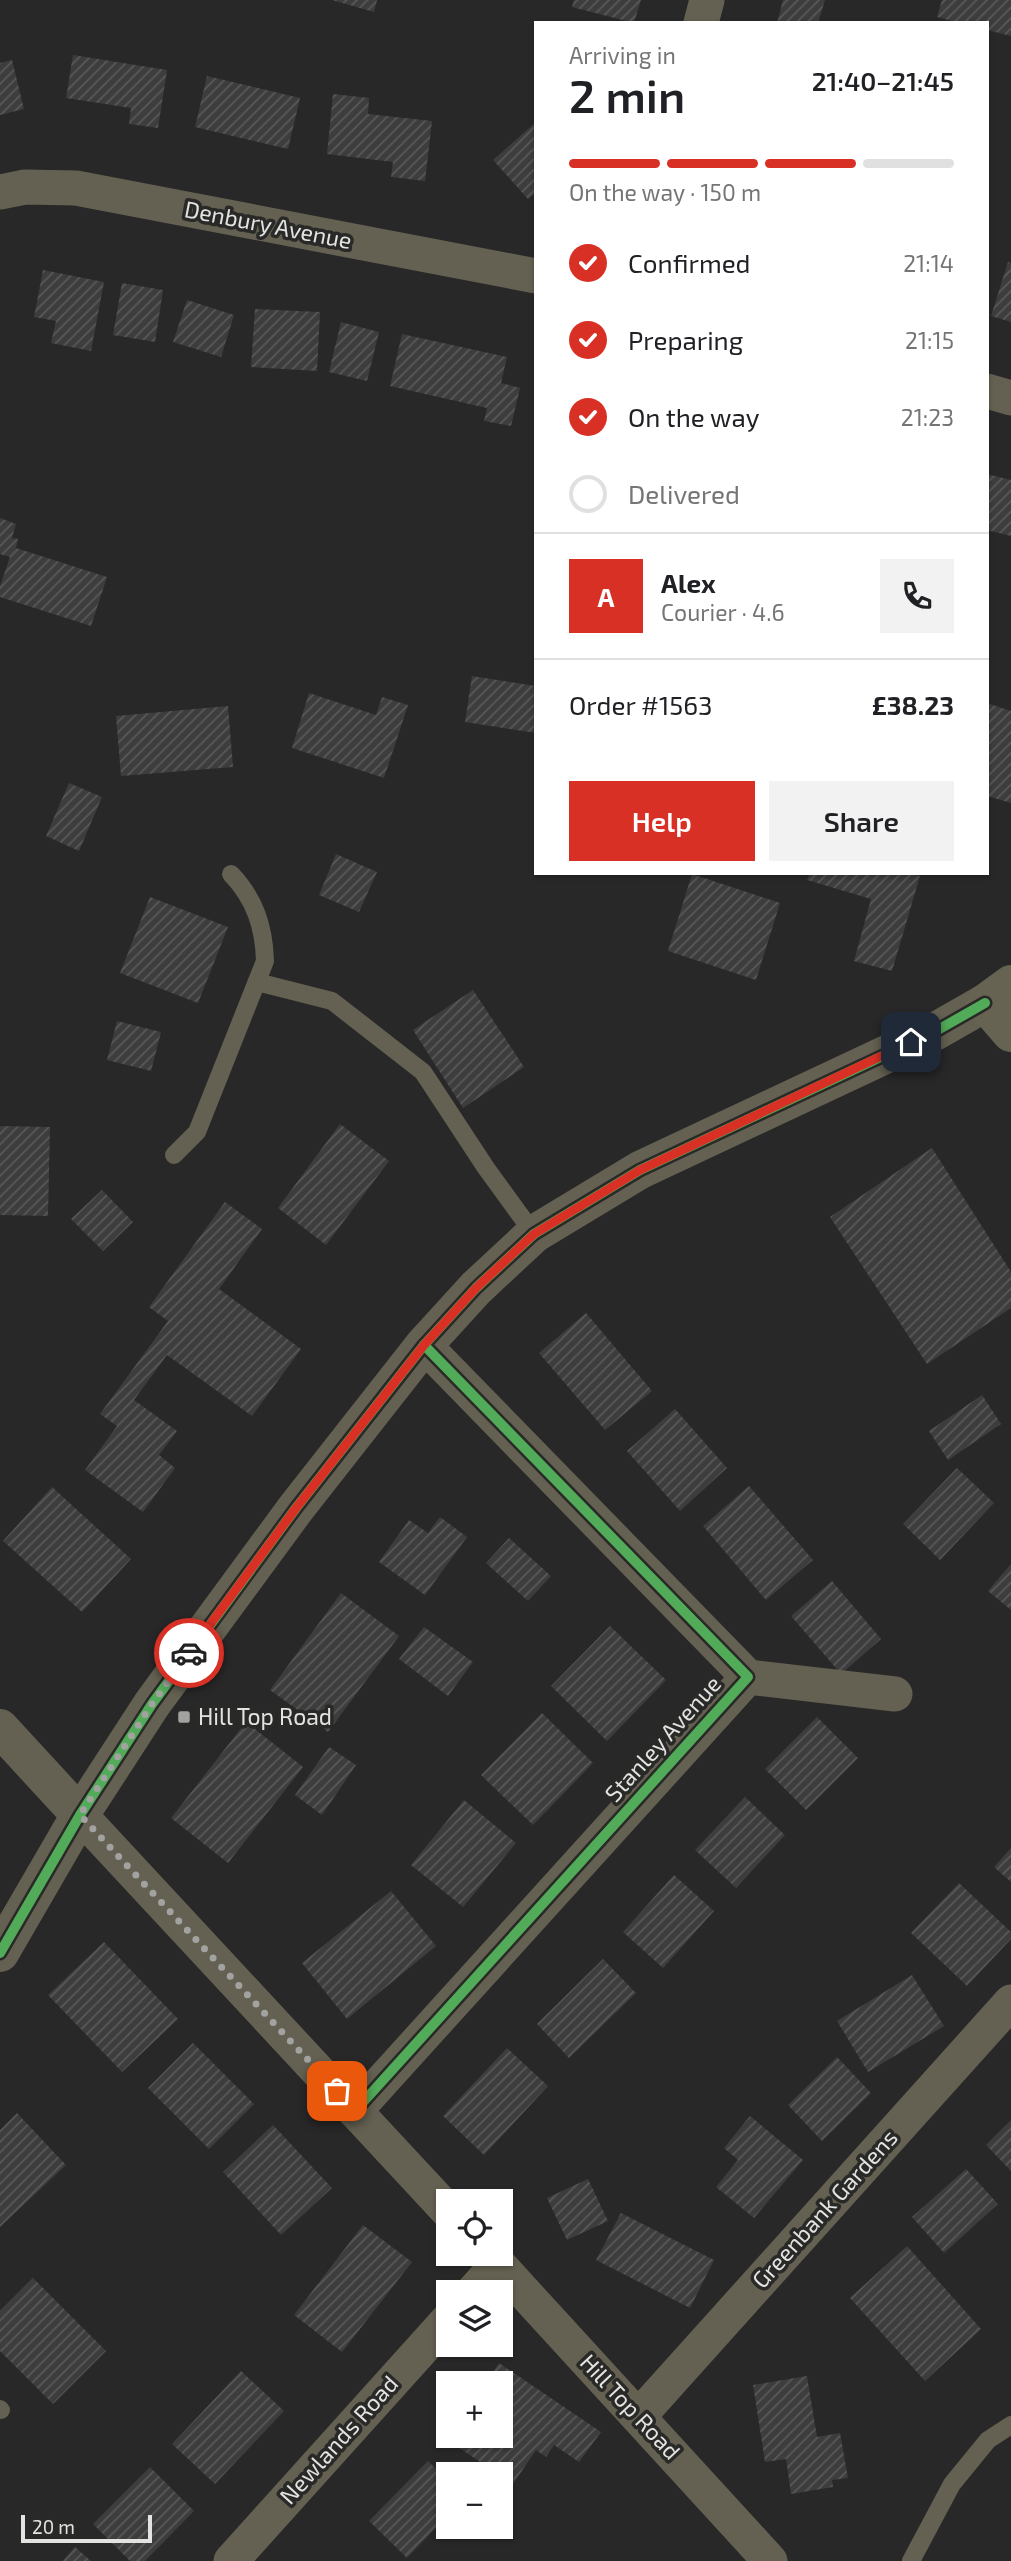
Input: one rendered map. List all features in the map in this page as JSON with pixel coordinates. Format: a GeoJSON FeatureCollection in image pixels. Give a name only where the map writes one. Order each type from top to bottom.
{"type":"FeatureCollection","features":[{"type":"Feature","properties":{"kind":"main road"},"geometry":{"type":"LineString","coordinates":[[998,993],[1011,1033]]}},
{"type":"Feature","properties":{"kind":"street"},"geometry":{"type":"LineString","coordinates":[[702,21],[707,0]]}},
{"type":"Feature","properties":{"kind":"street","name":"Denbury Avenue"},"geometry":{"type":"LineString","coordinates":[[0,192],[25,187],[76,188],[534,276]]}},
{"type":"Feature","properties":{"kind":"street"},"geometry":{"type":"LineString","coordinates":[[989,392],[1011,398]]}},
{"type":"Feature","properties":{"kind":"street"},"geometry":{"type":"LineString","coordinates":[[0,1953],[80,1815],[152,1704],[296,1508],[424,1345],[476,1288],[534,1234],[640,1170],[936,1031],[998,993]]}},
{"type":"Feature","properties":{"kind":"street","name":"Stanley Avenue"},"geometry":{"type":"LineString","coordinates":[[355,2111],[748,1677],[424,1345]]}},
{"type":"Feature","properties":{"kind":"street"},"geometry":{"type":"LineString","coordinates":[[748,1677],[895,1694]]}},
{"type":"Feature","properties":{"kind":"street"},"geometry":{"type":"LineString","coordinates":[[0,1728],[436,2198]]}},
{"type":"Feature","properties":{"kind":"street","name":"Greenbank Gardens"},"geometry":{"type":"LineString","coordinates":[[639,2416],[1011,2002]]}},
{"type":"Feature","properties":{"kind":"street","name":"Hill Top Road"},"geometry":{"type":"LineString","coordinates":[[500,2266],[771,2561]]}},
{"type":"Feature","properties":{"kind":"street","name":"Newlands Road"},"geometry":{"type":"LineString","coordinates":[[231,2561],[436,2333]]}},
{"type":"Feature","properties":{"kind":"lane"},"geometry":{"type":"LineString","coordinates":[[174,1155],[197,1132],[265,961],[256,907],[246,889],[231,874]]}},
{"type":"Feature","properties":{"kind":"lane"},"geometry":{"type":"LineString","coordinates":[[257,982],[332,1001],[423,1072],[486,1168],[534,1234]]}},
{"type":"Feature","properties":{"kind":"lane"},"geometry":{"type":"LineString","coordinates":[[911,2561],[952,2484],[988,2440],[1011,2425]]}},
{"type":"Feature","properties":{"kind":"building"},"geometry":{"type":"Polygon","coordinates":[[[332,0],[377,0],[374,12],[332,0]]]}},
{"type":"Feature","properties":{"kind":"building"},"geometry":{"type":"Polygon","coordinates":[[[574,0],[641,0],[635,21],[572,7],[574,0]]]}},
{"type":"Feature","properties":{"kind":"building"},"geometry":{"type":"Polygon","coordinates":[[[783,0],[825,0],[819,21],[778,21],[783,0]]]}},
{"type":"Feature","properties":{"kind":"building"},"geometry":{"type":"Polygon","coordinates":[[[942,0],[1011,0],[1011,36],[989,30],[989,21],[952,21],[937,17],[942,0]]]}},
{"type":"Feature","properties":{"kind":"building"},"geometry":{"type":"Polygon","coordinates":[[[73,55],[167,70],[158,128],[129,124],[131,108],[66,98],[73,55]]]}},
{"type":"Feature","properties":{"kind":"building"},"geometry":{"type":"Polygon","coordinates":[[[12,60],[24,109],[0,115],[0,63],[12,60]]]}},
{"type":"Feature","properties":{"kind":"building"},"geometry":{"type":"Polygon","coordinates":[[[207,76],[300,98],[288,149],[195,127],[207,76]]]}},
{"type":"Feature","properties":{"kind":"building"},"geometry":{"type":"Polygon","coordinates":[[[333,94],[369,98],[368,114],[432,121],[425,181],[391,177],[393,162],[327,154],[333,94]]]}},
{"type":"Feature","properties":{"kind":"building"},"geometry":{"type":"Polygon","coordinates":[[[534,124],[534,194],[528,199],[493,160],[534,124]]]}},
{"type":"Feature","properties":{"kind":"building"},"geometry":{"type":"Polygon","coordinates":[[[1008,262],[1011,263],[1011,322],[991,316],[1008,262]]]}},
{"type":"Feature","properties":{"kind":"building"},"geometry":{"type":"Polygon","coordinates":[[[43,270],[104,282],[91,351],[51,343],[56,321],[34,317],[43,270]]]}},
{"type":"Feature","properties":{"kind":"building"},"geometry":{"type":"Polygon","coordinates":[[[122,283],[163,290],[155,342],[113,335],[122,283]]]}},
{"type":"Feature","properties":{"kind":"building"},"geometry":{"type":"Polygon","coordinates":[[[187,300],[234,315],[221,357],[173,342],[187,300]]]}},
{"type":"Feature","properties":{"kind":"building"},"geometry":{"type":"Polygon","coordinates":[[[255,309],[320,312],[317,371],[251,367],[255,309]]]}},
{"type":"Feature","properties":{"kind":"building"},"geometry":{"type":"Polygon","coordinates":[[[341,322],[379,332],[367,381],[329,372],[341,322]]]}},
{"type":"Feature","properties":{"kind":"building"},"geometry":{"type":"Polygon","coordinates":[[[402,334],[507,357],[501,383],[520,388],[511,426],[484,421],[487,408],[390,386],[402,334]]]}},
{"type":"Feature","properties":{"kind":"building"},"geometry":{"type":"Polygon","coordinates":[[[989,474],[1011,480],[1011,536],[989,530],[989,474]]]}},
{"type":"Feature","properties":{"kind":"building"},"geometry":{"type":"Polygon","coordinates":[[[0,518],[16,524],[12,538],[18,539],[16,548],[107,577],[91,626],[0,597],[0,586],[10,557],[0,554],[0,518]]]}},
{"type":"Feature","properties":{"kind":"building"},"geometry":{"type":"Polygon","coordinates":[[[472,676],[534,686],[534,733],[465,722],[472,676]]]}},
{"type":"Feature","properties":{"kind":"building"},"geometry":{"type":"Polygon","coordinates":[[[309,693],[376,715],[382,697],[408,705],[384,778],[292,748],[309,693]]]}},
{"type":"Feature","properties":{"kind":"building"},"geometry":{"type":"Polygon","coordinates":[[[989,704],[1011,711],[1011,803],[989,797],[989,704]]]}},
{"type":"Feature","properties":{"kind":"building"},"geometry":{"type":"Polygon","coordinates":[[[228,706],[233,767],[121,776],[116,716],[228,706]]]}},
{"type":"Feature","properties":{"kind":"building"},"geometry":{"type":"Polygon","coordinates":[[[69,783],[102,797],[79,851],[46,836],[69,783]]]}},
{"type":"Feature","properties":{"kind":"building"},"geometry":{"type":"Polygon","coordinates":[[[336,854],[377,872],[359,912],[319,895],[336,854]]]}},
{"type":"Feature","properties":{"kind":"building"},"geometry":{"type":"Polygon","coordinates":[[[692,875],[780,903],[756,980],[668,951],[692,875]]]}},
{"type":"Feature","properties":{"kind":"building"},"geometry":{"type":"Polygon","coordinates":[[[809,875],[920,876],[892,971],[854,961],[871,899],[807,880],[809,875]]]}},
{"type":"Feature","properties":{"kind":"building"},"geometry":{"type":"Polygon","coordinates":[[[150,897],[228,927],[198,1003],[120,973],[150,897]]]}},
{"type":"Feature","properties":{"kind":"building"},"geometry":{"type":"Polygon","coordinates":[[[473,990],[524,1067],[463,1108],[413,1030],[473,990]]]}},
{"type":"Feature","properties":{"kind":"building"},"geometry":{"type":"Polygon","coordinates":[[[117,1021],[161,1032],[151,1071],[107,1060],[117,1021]]]}},
{"type":"Feature","properties":{"kind":"building"},"geometry":{"type":"Polygon","coordinates":[[[340,1124],[389,1161],[326,1245],[278,1208],[340,1124]]]}},
{"type":"Feature","properties":{"kind":"building"},"geometry":{"type":"Polygon","coordinates":[[[0,1126],[50,1127],[48,1216],[0,1215],[0,1126]]]}},
{"type":"Feature","properties":{"kind":"building"},"geometry":{"type":"Polygon","coordinates":[[[932,1148],[1011,1272],[1011,1308],[927,1364],[830,1217],[932,1148]]]}},
{"type":"Feature","properties":{"kind":"building"},"geometry":{"type":"Polygon","coordinates":[[[102,1190],[133,1222],[103,1251],[71,1219],[102,1190]]]}},
{"type":"Feature","properties":{"kind":"building"},"geometry":{"type":"Polygon","coordinates":[[[225,1202],[262,1229],[219,1289],[301,1349],[252,1416],[167,1355],[134,1400],[177,1431],[159,1455],[175,1468],[143,1512],[85,1470],[117,1426],[100,1414],[168,1321],[149,1307],[225,1202]]]}},
{"type":"Feature","properties":{"kind":"building"},"geometry":{"type":"Polygon","coordinates":[[[586,1313],[652,1391],[605,1430],[539,1353],[586,1313]]]}},
{"type":"Feature","properties":{"kind":"building"},"geometry":{"type":"Polygon","coordinates":[[[982,1395],[1001,1424],[948,1460],[929,1431],[982,1395]]]}},
{"type":"Feature","properties":{"kind":"building"},"geometry":{"type":"Polygon","coordinates":[[[675,1409],[727,1468],[680,1511],[627,1451],[675,1409]]]}},
{"type":"Feature","properties":{"kind":"building"},"geometry":{"type":"Polygon","coordinates":[[[957,1468],[994,1503],[940,1560],[903,1524],[957,1468]]]}},
{"type":"Feature","properties":{"kind":"building"},"geometry":{"type":"Polygon","coordinates":[[[749,1486],[813,1560],[766,1600],[703,1526],[749,1486]]]}},
{"type":"Feature","properties":{"kind":"building"},"geometry":{"type":"Polygon","coordinates":[[[52,1487],[131,1559],[82,1612],[3,1541],[52,1487]]]}},
{"type":"Feature","properties":{"kind":"building"},"geometry":{"type":"Polygon","coordinates":[[[440,1517],[467,1537],[425,1595],[379,1562],[409,1520],[428,1533],[440,1517]]]}},
{"type":"Feature","properties":{"kind":"building"},"geometry":{"type":"Polygon","coordinates":[[[509,1538],[551,1576],[528,1601],[486,1563],[509,1538]]]}},
{"type":"Feature","properties":{"kind":"building"},"geometry":{"type":"Polygon","coordinates":[[[1011,1564],[1011,1610],[988,1591],[1011,1564]]]}},
{"type":"Feature","properties":{"kind":"building"},"geometry":{"type":"Polygon","coordinates":[[[832,1581],[881,1639],[841,1674],[791,1616],[832,1581]]]}},
{"type":"Feature","properties":{"kind":"building"},"geometry":{"type":"Polygon","coordinates":[[[341,1593],[399,1636],[328,1732],[270,1690],[341,1593]]]}},
{"type":"Feature","properties":{"kind":"building"},"geometry":{"type":"Polygon","coordinates":[[[610,1626],[666,1680],[607,1741],[551,1686],[610,1626]]]}},
{"type":"Feature","properties":{"kind":"building"},"geometry":{"type":"Polygon","coordinates":[[[424,1627],[473,1662],[448,1696],[399,1659],[424,1627]]]}},
{"type":"Feature","properties":{"kind":"building"},"geometry":{"type":"Polygon","coordinates":[[[542,1713],[593,1763],[533,1825],[481,1775],[542,1713]]]}},
{"type":"Feature","properties":{"kind":"building"},"geometry":{"type":"Polygon","coordinates":[[[817,1717],[858,1758],[806,1810],[765,1769],[817,1717]]]}},
{"type":"Feature","properties":{"kind":"building"},"geometry":{"type":"Polygon","coordinates":[[[246,1722],[303,1767],[228,1863],[171,1818],[246,1722]]]}},
{"type":"Feature","properties":{"kind":"building"},"geometry":{"type":"Polygon","coordinates":[[[329,1747],[356,1765],[322,1815],[295,1795],[329,1747]]]}},
{"type":"Feature","properties":{"kind":"building"},"geometry":{"type":"Polygon","coordinates":[[[745,1797],[785,1835],[736,1888],[695,1850],[745,1797]]]}},
{"type":"Feature","properties":{"kind":"building"},"geometry":{"type":"Polygon","coordinates":[[[464,1800],[516,1843],[463,1907],[411,1865],[464,1800]]]}},
{"type":"Feature","properties":{"kind":"building"},"geometry":{"type":"Polygon","coordinates":[[[1011,1848],[1011,1882],[994,1867],[1011,1848]]]}},
{"type":"Feature","properties":{"kind":"building"},"geometry":{"type":"Polygon","coordinates":[[[674,1875],[714,1911],[663,1968],[623,1932],[674,1875]]]}},
{"type":"Feature","properties":{"kind":"building"},"geometry":{"type":"Polygon","coordinates":[[[959,1883],[1011,1932],[1011,1939],[967,1986],[911,1933],[959,1883]]]}},
{"type":"Feature","properties":{"kind":"building"},"geometry":{"type":"Polygon","coordinates":[[[391,1891],[436,1946],[347,2019],[302,1963],[391,1891]]]}},
{"type":"Feature","properties":{"kind":"building"},"geometry":{"type":"Polygon","coordinates":[[[104,1942],[178,2019],[122,2072],[48,1995],[104,1942]]]}},
{"type":"Feature","properties":{"kind":"building"},"geometry":{"type":"Polygon","coordinates":[[[603,1959],[636,1993],[569,2058],[537,2024],[603,1959]]]}},
{"type":"Feature","properties":{"kind":"building"},"geometry":{"type":"Polygon","coordinates":[[[912,1975],[944,2026],[868,2072],[837,2021],[912,1975]]]}},
{"type":"Feature","properties":{"kind":"building"},"geometry":{"type":"Polygon","coordinates":[[[193,2043],[254,2104],[209,2149],[148,2088],[193,2043]]]}},
{"type":"Feature","properties":{"kind":"building"},"geometry":{"type":"Polygon","coordinates":[[[507,2048],[548,2086],[484,2155],[443,2116],[507,2048]]]}},
{"type":"Feature","properties":{"kind":"building"},"geometry":{"type":"Polygon","coordinates":[[[837,2057],[871,2093],[822,2141],[788,2105],[837,2057]]]}},
{"type":"Feature","properties":{"kind":"building"},"geometry":{"type":"Polygon","coordinates":[[[17,2113],[66,2165],[0,2227],[0,2130],[17,2113]]]}},
{"type":"Feature","properties":{"kind":"building"},"geometry":{"type":"Polygon","coordinates":[[[750,2116],[803,2160],[754,2218],[716,2187],[738,2160],[724,2148],[750,2116]]]}},
{"type":"Feature","properties":{"kind":"building"},"geometry":{"type":"Polygon","coordinates":[[[1011,2120],[1011,2171],[986,2145],[1011,2120]]]}},
{"type":"Feature","properties":{"kind":"building"},"geometry":{"type":"Polygon","coordinates":[[[273,2125],[332,2188],[281,2235],[223,2172],[273,2125]]]}},
{"type":"Feature","properties":{"kind":"building"},"geometry":{"type":"Polygon","coordinates":[[[966,2169],[998,2204],[944,2253],[912,2217],[966,2169]]]}},
{"type":"Feature","properties":{"kind":"building"},"geometry":{"type":"Polygon","coordinates":[[[588,2179],[608,2221],[567,2240],[547,2198],[588,2179]]]}},
{"type":"Feature","properties":{"kind":"building"},"geometry":{"type":"Polygon","coordinates":[[[621,2213],[714,2260],[690,2308],[596,2260],[621,2213]]]}},
{"type":"Feature","properties":{"kind":"building"},"geometry":{"type":"Polygon","coordinates":[[[363,2225],[412,2262],[342,2352],[294,2315],[363,2225]]]}},
{"type":"Feature","properties":{"kind":"building"},"geometry":{"type":"Polygon","coordinates":[[[907,2246],[981,2329],[925,2381],[850,2298],[907,2246]]]}},
{"type":"Feature","properties":{"kind":"building"},"geometry":{"type":"Polygon","coordinates":[[[33,2278],[106,2351],[53,2404],[0,2351],[0,2311],[33,2278]]]}},
{"type":"Feature","properties":{"kind":"building"},"geometry":{"type":"Polygon","coordinates":[[[499,2363],[511,2371],[494,2371],[499,2363]]]}},
{"type":"Feature","properties":{"kind":"building"},"geometry":{"type":"Polygon","coordinates":[[[241,2371],[284,2411],[215,2484],[172,2444],[241,2371]]]}},
{"type":"Feature","properties":{"kind":"building"},"geometry":{"type":"Polygon","coordinates":[[[513,2372],[601,2432],[579,2462],[554,2445],[546,2457],[536,2450],[513,2484],[513,2462],[480,2462],[459,2448],[513,2448],[513,2372]]]}},
{"type":"Feature","properties":{"kind":"building"},"geometry":{"type":"Polygon","coordinates":[[[807,2376],[817,2437],[840,2433],[848,2478],[832,2480],[833,2487],[791,2494],[786,2459],[765,2462],[753,2385],[807,2376]]]}},
{"type":"Feature","properties":{"kind":"building"},"geometry":{"type":"Polygon","coordinates":[[[428,2461],[436,2469],[436,2528],[407,2558],[369,2521],[428,2461]]]}},
{"type":"Feature","properties":{"kind":"building"},"geometry":{"type":"Polygon","coordinates":[[[150,2467],[194,2511],[145,2561],[130,2561],[93,2524],[150,2467]]]}},
{"type":"Feature","properties":{"kind":"building"},"geometry":{"type":"Polygon","coordinates":[[[75,2547],[91,2561],[63,2561],[75,2547]]]}},
{"type":"Feature","properties":{"kind":"cycle path"},"geometry":{"type":"LineString","coordinates":[[0,1953],[80,1815],[152,1704],[296,1508],[424,1345],[476,1288],[534,1234],[640,1170],[936,1031],[985,1003]]}},
{"type":"Feature","properties":{"kind":"cycle path"},"geometry":{"type":"LineString","coordinates":[[355,2111],[748,1677],[424,1345]]}},
{"type":"Feature","properties":{"kind":"way so far"},"geometry":{"type":"LineString","coordinates":[[189,1653],[152,1704],[80,1815],[337,2091]]}},
{"type":"Feature","properties":{"kind":"place","name":"Hill Top Road"},"geometry":{"type":"Point","coordinates":[184,1717]}},
{"type":"Feature","properties":{"kind":"route"},"geometry":{"type":"LineString","coordinates":[[189,1653],[296,1508],[424,1345],[476,1288],[534,1234],[640,1170],[911,1042]]}}]}
